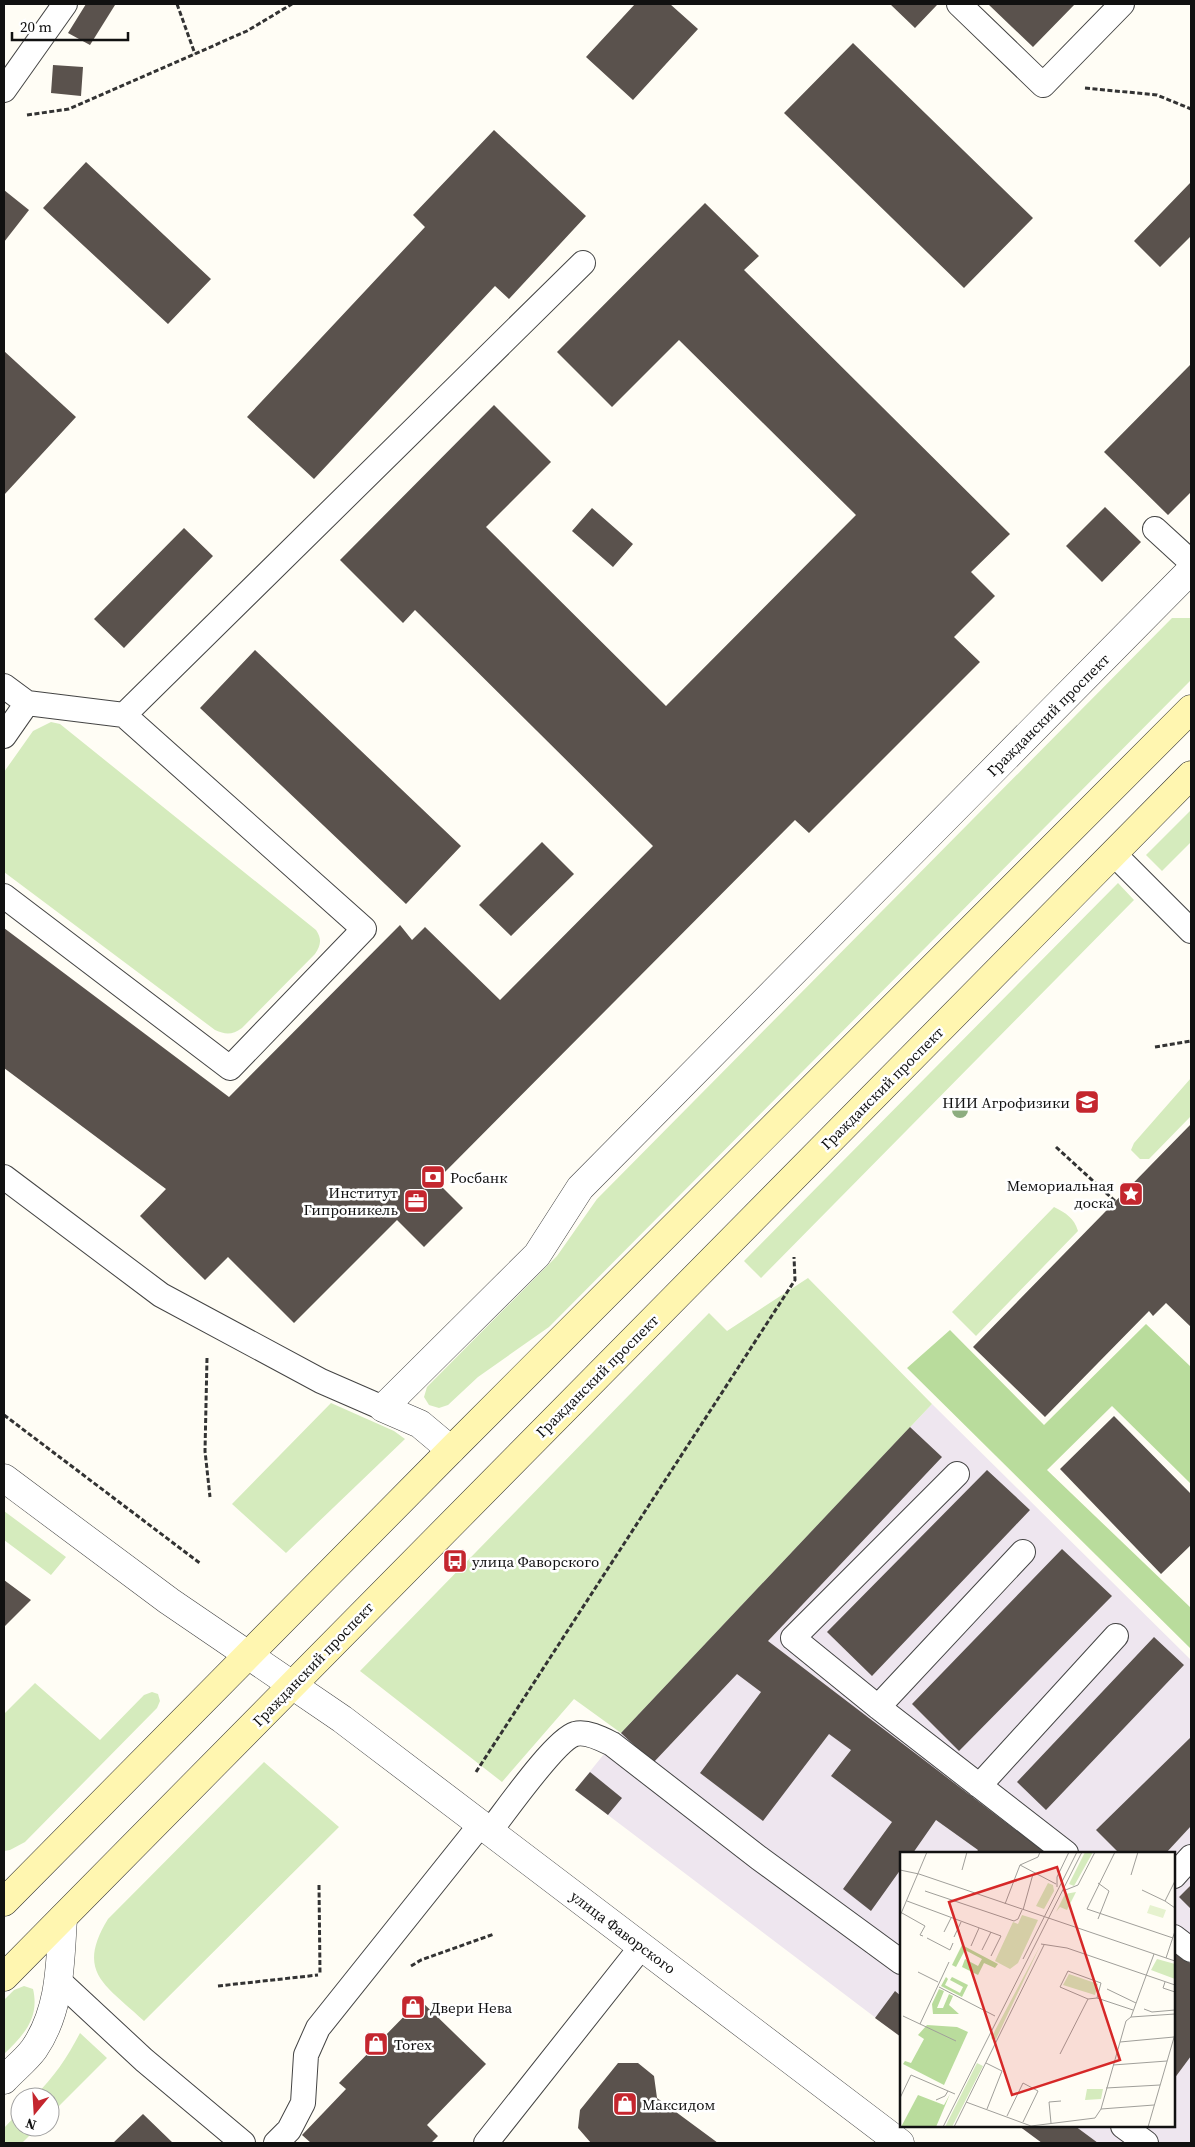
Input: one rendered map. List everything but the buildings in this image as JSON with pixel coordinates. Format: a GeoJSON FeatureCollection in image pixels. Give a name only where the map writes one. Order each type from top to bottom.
{"type":"FeatureCollection","features":[{"type":"Feature","properties":{"kind":"main road"},"geometry":{"type":"LineString","coordinates":[[9,1891],[248,1656],[451,1450],[1191,709]]}},
{"type":"Feature","properties":{"kind":"main road","name":"Гражданский проспект"},"geometry":{"type":"LineString","coordinates":[[4,1977],[1191,776]]}},
{"type":"Feature","properties":{"kind":"street","name":"Гражданский проспект"},"geometry":{"type":"LineString","coordinates":[[383,1408],[537,1255],[580,1188],[1191,570]]}},
{"type":"Feature","properties":{"kind":"street"},"geometry":{"type":"LineString","coordinates":[[383,1408],[420,1424],[451,1450]]}},
{"type":"Feature","properties":{"kind":"street","name":"улица Фаворского"},"geometry":{"type":"LineString","coordinates":[[4,1478],[169,1601],[342,1719],[900,2143]]}},
{"type":"Feature","properties":{"kind":"street"},"geometry":{"type":"LineString","coordinates":[[4,2080],[33,2050],[50,2020],[59,1981],[63,1918]]}},
{"type":"Feature","properties":{"kind":"lane"},"geometry":{"type":"LineString","coordinates":[[4,90],[65,4]]}},
{"type":"Feature","properties":{"kind":"lane"},"geometry":{"type":"LineString","coordinates":[[959,4],[1043,85],[1122,4]]}},
{"type":"Feature","properties":{"kind":"lane"},"geometry":{"type":"LineString","coordinates":[[124,715],[583,263]]}},
{"type":"Feature","properties":{"kind":"lane"},"geometry":{"type":"LineString","coordinates":[[1155,528],[1191,562]]}},
{"type":"Feature","properties":{"kind":"lane"},"geometry":{"type":"LineString","coordinates":[[4,686],[27,703],[124,715],[364,929],[230,1068],[4,896]]}},
{"type":"Feature","properties":{"kind":"lane"},"geometry":{"type":"LineString","coordinates":[[4,736],[27,703]]}},
{"type":"Feature","properties":{"kind":"lane"},"geometry":{"type":"LineString","coordinates":[[1114,854],[1191,931]]}},
{"type":"Feature","properties":{"kind":"lane"},"geometry":{"type":"LineString","coordinates":[[4,1177],[161,1295],[321,1381],[383,1408]]}},
{"type":"Feature","properties":{"kind":"lane"},"geometry":{"type":"LineString","coordinates":[[956,1474],[793,1638],[878,1708],[1065,1852]]}},
{"type":"Feature","properties":{"kind":"lane"},"geometry":{"type":"LineString","coordinates":[[878,1708],[1023,1552]]}},
{"type":"Feature","properties":{"kind":"lane"},"geometry":{"type":"LineString","coordinates":[[979,1786],[1116,1636]]}},
{"type":"Feature","properties":{"kind":"lane"},"geometry":{"type":"LineString","coordinates":[[276,2143],[289,2130],[303,2103],[306,2055],[318,2028],[364,1970],[485,1827],[558,1745],[575,1734],[597,1736],[612,1744],[759,1858],[900,1961]]}},
{"type":"Feature","properties":{"kind":"lane"},"geometry":{"type":"LineString","coordinates":[[1175,1875],[1191,1857]]}},
{"type":"Feature","properties":{"kind":"lane"},"geometry":{"type":"LineString","coordinates":[[1175,1937],[1191,1950]]}},
{"type":"Feature","properties":{"kind":"lane"},"geometry":{"type":"LineString","coordinates":[[486,2143],[642,1946]]}},
{"type":"Feature","properties":{"kind":"lane"},"geometry":{"type":"LineString","coordinates":[[59,1981],[144,2060],[243,2143]]}},
{"type":"Feature","properties":{"kind":"lane"},"geometry":{"type":"LineString","coordinates":[[1124,2127],[1146,2143]]}},
{"type":"Feature","properties":{"kind":"path"},"geometry":{"type":"LineString","coordinates":[[177,4],[195,54]]}},
{"type":"Feature","properties":{"kind":"path"},"geometry":{"type":"LineString","coordinates":[[22,116],[69,109],[247,31],[292,4]]}},
{"type":"Feature","properties":{"kind":"path"},"geometry":{"type":"LineString","coordinates":[[1043,85],[1157,95],[1191,109]]}},
{"type":"Feature","properties":{"kind":"path"},"geometry":{"type":"LineString","coordinates":[[1155,1047],[1191,1041]]}},
{"type":"Feature","properties":{"kind":"path"},"geometry":{"type":"LineString","coordinates":[[1056,1147],[1116,1202]]}},
{"type":"Feature","properties":{"kind":"path"},"geometry":{"type":"LineString","coordinates":[[476,1772],[795,1280],[794,1257]]}},
{"type":"Feature","properties":{"kind":"path"},"geometry":{"type":"LineString","coordinates":[[208,1320],[205,1451],[210,1497]]}},
{"type":"Feature","properties":{"kind":"path"},"geometry":{"type":"LineString","coordinates":[[4,1415],[200,1564]]}},
{"type":"Feature","properties":{"kind":"path"},"geometry":{"type":"LineString","coordinates":[[318,2028],[320,1975],[319,1885]]}},
{"type":"Feature","properties":{"kind":"path"},"geometry":{"type":"LineString","coordinates":[[218,1986],[364,1970],[384,1980],[421,1960],[494,1934]]}},
{"type":"Feature","properties":{"kind":"shaded area"},"geometry":{"type":"Polygon","coordinates":[[[932,1404],[1191,1660],[1191,2143],[1042,2143],[1020,2127],[1175,2127],[1175,1852],[900,1852],[900,2036],[575,1790],[621,1733],[932,1404]]]}},
{"type":"Feature","properties":{"kind":"green space"},"geometry":{"type":"Polygon","coordinates":[[[1172,618],[1191,618],[1191,680],[549,1327],[478,1377],[448,1405],[439,1408],[429,1405],[424,1397],[427,1387],[557,1256],[597,1199],[1172,618]]]}},
{"type":"Feature","properties":{"kind":"green space"},"geometry":{"type":"Polygon","coordinates":[[[51,722],[60,724],[316,930],[320,942],[315,954],[242,1028],[229,1034],[215,1030],[4,872],[4,772],[33,731],[51,722]]]}},
{"type":"Feature","properties":{"kind":"green space"},"geometry":{"type":"Polygon","coordinates":[[[1191,810],[1191,842],[1162,871],[1146,855],[1191,810]]]}},
{"type":"Feature","properties":{"kind":"green space"},"geometry":{"type":"Polygon","coordinates":[[[1118,883],[1134,900],[761,1278],[744,1261],[1118,883]]]}},
{"type":"Feature","properties":{"kind":"green space"},"geometry":{"type":"Polygon","coordinates":[[[1191,1078],[1191,1116],[1149,1159],[1140,1159],[1131,1150],[1134,1143],[1191,1078]]]}},
{"type":"Feature","properties":{"kind":"green space"},"geometry":{"type":"Polygon","coordinates":[[[1054,1207],[1069,1216],[1078,1231],[976,1336],[952,1312],[1054,1207]]]}},
{"type":"Feature","properties":{"kind":"green space"},"geometry":{"type":"Polygon","coordinates":[[[808,1278],[932,1404],[621,1733],[574,1699],[502,1782],[360,1671],[709,1313],[727,1331],[808,1278]]]}},
{"type":"Feature","properties":{"kind":"green space"},"geometry":{"type":"Polygon","coordinates":[[[1146,1324],[1191,1367],[1191,1484],[1112,1406],[1047,1470],[1191,1608],[1191,1649],[907,1368],[950,1330],[1044,1425],[1146,1324]]]}},
{"type":"Feature","properties":{"kind":"green space"},"geometry":{"type":"Polygon","coordinates":[[[331,1403],[394,1431],[405,1439],[286,1553],[232,1504],[331,1403]]]}},
{"type":"Feature","properties":{"kind":"green space"},"geometry":{"type":"Polygon","coordinates":[[[4,1511],[66,1557],[51,1575],[4,1540],[4,1511]]]}},
{"type":"Feature","properties":{"kind":"green space"},"geometry":{"type":"Polygon","coordinates":[[[35,1683],[100,1740],[144,1695],[152,1692],[158,1694],[160,1701],[157,1708],[25,1842],[4,1851],[4,1714],[35,1683]]]}},
{"type":"Feature","properties":{"kind":"green space"},"geometry":{"type":"Polygon","coordinates":[[[264,1762],[339,1827],[144,2021],[107,1987],[99,1977],[95,1966],[94,1953],[99,1937],[108,1919],[264,1762]]]}},
{"type":"Feature","properties":{"kind":"green space"},"geometry":{"type":"Polygon","coordinates":[[[24,1986],[33,1989],[35,1999],[32,2018],[18,2040],[4,2054],[4,2000],[14,1990],[24,1986]]]}},
{"type":"Feature","properties":{"kind":"green space"},"geometry":{"type":"Polygon","coordinates":[[[80,2033],[107,2058],[60,2105],[60,2087],[43,2087],[70,2051],[80,2033]]]}},
{"type":"Feature","properties":{"kind":"green space"},"geometry":{"type":"Polygon","coordinates":[[[10,2122],[10,2137],[28,2137],[22,2143],[4,2143],[4,2128],[10,2122]]]}},
{"type":"Feature","properties":{"kind":"place","name":"НИИ Агрофизики"},"geometry":{"type":"Point","coordinates":[1087,1102]}},
{"type":"Feature","properties":{"kind":"place","name":"Росбанк"},"geometry":{"type":"Point","coordinates":[433,1177]}},
{"type":"Feature","properties":{"kind":"place","name":"Мемориальная доска"},"geometry":{"type":"Point","coordinates":[1131,1194]}},
{"type":"Feature","properties":{"kind":"place","name":"Институт Гипроникель"},"geometry":{"type":"Point","coordinates":[416,1201]}},
{"type":"Feature","properties":{"kind":"place","name":"улица Фаворского"},"geometry":{"type":"Point","coordinates":[455,1561]}},
{"type":"Feature","properties":{"kind":"place","name":"Двери Нева"},"geometry":{"type":"Point","coordinates":[413,2007]}},
{"type":"Feature","properties":{"kind":"place","name":"Torex"},"geometry":{"type":"Point","coordinates":[376,2044]}},
{"type":"Feature","properties":{"kind":"place","name":"Максидом"},"geometry":{"type":"Point","coordinates":[625,2104]}}]}
